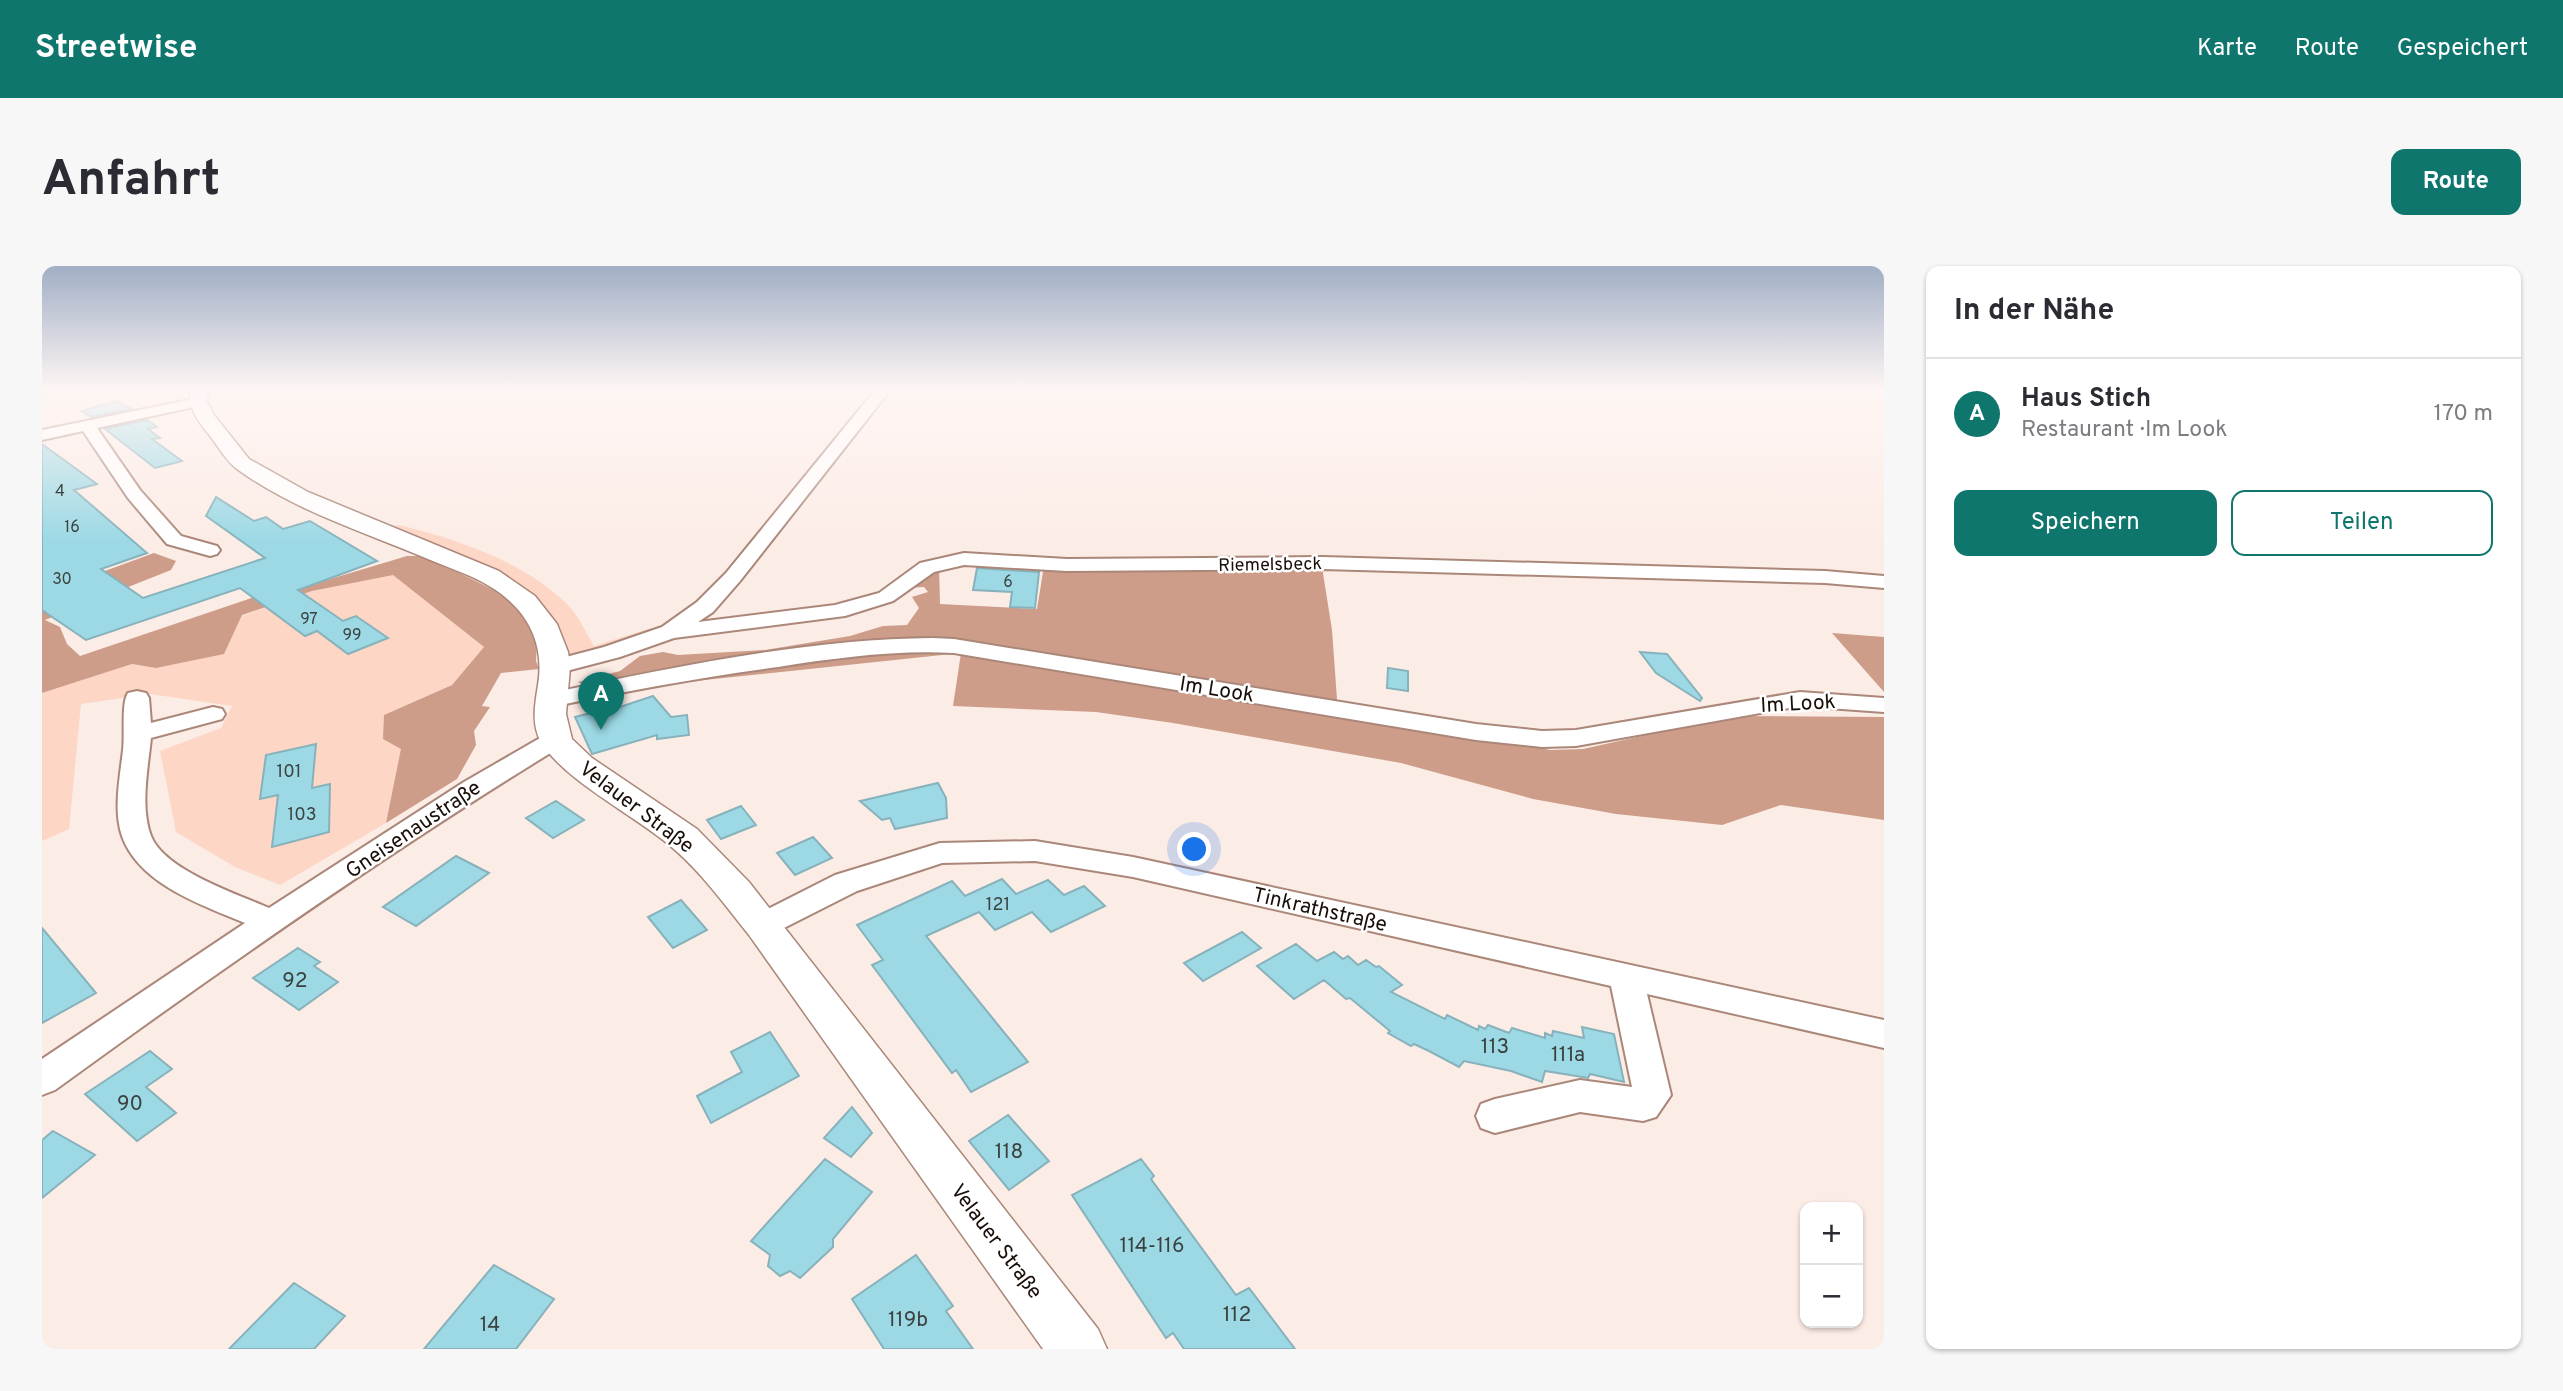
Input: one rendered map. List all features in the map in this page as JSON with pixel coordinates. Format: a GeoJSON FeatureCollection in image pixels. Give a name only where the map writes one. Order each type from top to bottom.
{"type":"FeatureCollection","features":[{"type":"Feature","properties":{"kind":"main road"},"geometry":{"type":"LineString","coordinates":[[221,440],[242,463],[300,497],[490,576],[517,590],[537,613],[552,645],[555,667],[553,720]]}},
{"type":"Feature","properties":{"kind":"main road","name":"Velauer Straße"},"geometry":{"type":"LineString","coordinates":[[553,720],[582,767],[683,838],[719,873],[763,925],[1078,1349]]}},
{"type":"Feature","properties":{"kind":"street"},"geometry":{"type":"LineString","coordinates":[[97,440],[134,494],[174,540],[210,550]]}},
{"type":"Feature","properties":{"kind":"street","name":"Riemelsbeck"},"geometry":{"type":"LineString","coordinates":[[670,632],[721,591],[843,440]]}},
{"type":"Feature","properties":{"kind":"street","name":"Riemelsbeck"},"geometry":{"type":"LineString","coordinates":[[555,667],[612,652],[670,632],[837,611],[886,597],[926,568],[964,559],[1133,566],[1323,563],[1825,577],[1884,582]]}},
{"type":"Feature","properties":{"kind":"street","name":"Im Look"},"geometry":{"type":"LineString","coordinates":[[553,720],[619,685],[727,667],[905,644],[960,647],[1476,732],[1542,739],[1622,731],[1800,699],[1884,705]]}},
{"type":"Feature","properties":{"kind":"street"},"geometry":{"type":"LineString","coordinates":[[137,698],[138,734],[134,763],[137,837],[153,859],[179,878],[272,922]]}},
{"type":"Feature","properties":{"kind":"street"},"geometry":{"type":"LineString","coordinates":[[138,734],[213,714]]}},
{"type":"Feature","properties":{"kind":"street","name":"Gneisenaustraße"},"geometry":{"type":"LineString","coordinates":[[42,1079],[159,996],[474,788],[553,720]]}},
{"type":"Feature","properties":{"kind":"street","name":"Tinkrathstraße"},"geometry":{"type":"LineString","coordinates":[[763,925],[846,883],[940,853],[1035,851],[1133,867],[1884,1034]]}},
{"type":"Feature","properties":{"kind":"street"},"geometry":{"type":"LineString","coordinates":[[1495,1116],[1580,1096],[1643,1105],[1651,1095],[1626,978]]}},
{"type":"Feature","properties":{"kind":"shaded area"},"geometry":{"type":"Polygon","coordinates":[[[399,525],[467,545],[532,576],[572,609],[594,646],[651,628],[655,632],[563,660],[540,605],[526,589],[391,526],[399,525]]]}},
{"type":"Feature","properties":{"kind":"shaded area"},"geometry":{"type":"Polygon","coordinates":[[[154,553],[176,561],[171,570],[45,620],[60,627],[67,644],[80,656],[272,591],[307,586],[407,556],[425,556],[490,588],[519,607],[537,642],[536,661],[539,669],[501,673],[482,706],[490,707],[474,731],[476,745],[457,779],[386,823],[401,749],[383,739],[384,715],[452,685],[484,647],[393,575],[312,591],[242,615],[224,654],[156,668],[132,664],[42,693],[42,594],[154,553]]]}},
{"type":"Feature","properties":{"kind":"shaded area"},"geometry":{"type":"Polygon","coordinates":[[[939,566],[940,604],[1037,609],[1044,566],[1322,567],[1332,630],[1338,713],[1551,750],[1583,749],[1731,716],[1884,717],[1884,820],[1781,805],[1722,825],[1616,814],[1533,799],[1401,763],[1173,723],[1096,712],[953,706],[961,653],[618,689],[589,688],[578,682],[620,671],[640,656],[663,652],[678,655],[765,650],[850,636],[883,626],[907,625],[919,608],[912,597],[928,592],[924,587],[906,588],[939,566]]]}},
{"type":"Feature","properties":{"kind":"shaded area"},"geometry":{"type":"Polygon","coordinates":[[[392,574],[484,647],[452,685],[384,715],[402,748],[386,823],[280,885],[235,867],[176,832],[160,751],[221,728],[232,706],[150,694],[81,704],[69,829],[42,841],[42,693],[132,664],[156,668],[241,616],[312,591],[392,574]]]}},
{"type":"Feature","properties":{"kind":"shaded area"},"geometry":{"type":"Polygon","coordinates":[[[1832,633],[1884,637],[1884,692],[1832,633]]]}},
{"type":"Feature","properties":{"kind":"building"},"geometry":{"type":"Polygon","coordinates":[[[119,440],[153,440],[182,461],[155,468],[119,440]]]}},
{"type":"Feature","properties":{"kind":"building"},"geometry":{"type":"Polygon","coordinates":[[[42,444],[97,484],[74,490],[147,553],[101,569],[143,598],[265,558],[206,516],[216,497],[254,521],[266,517],[283,529],[310,521],[377,561],[298,590],[343,621],[356,616],[388,638],[348,654],[317,631],[305,636],[240,588],[86,640],[42,610],[42,444]]]}},
{"type":"Feature","properties":{"kind":"building"},"geometry":{"type":"Polygon","coordinates":[[[977,568],[1039,572],[1035,608],[1010,607],[1012,592],[973,590],[977,568]]]}},
{"type":"Feature","properties":{"kind":"building"},"geometry":{"type":"Polygon","coordinates":[[[1640,652],[1667,654],[1702,698],[1700,701],[1656,673],[1640,652]]]}},
{"type":"Feature","properties":{"kind":"building"},"geometry":{"type":"Polygon","coordinates":[[[1388,668],[1408,671],[1408,691],[1387,688],[1388,668]]]}},
{"type":"Feature","properties":{"kind":"building"},"geometry":{"type":"Polygon","coordinates":[[[653,696],[671,717],[687,715],[689,735],[657,739],[657,735],[592,754],[575,717],[610,708],[611,710],[653,696]]]}},
{"type":"Feature","properties":{"kind":"building"},"geometry":{"type":"Polygon","coordinates":[[[316,744],[312,788],[330,784],[329,832],[272,847],[278,795],[260,799],[266,755],[316,744]]]}},
{"type":"Feature","properties":{"kind":"building"},"geometry":{"type":"Polygon","coordinates":[[[938,783],[946,798],[947,818],[895,829],[890,818],[882,820],[860,801],[938,783]]]}},
{"type":"Feature","properties":{"kind":"building"},"geometry":{"type":"Polygon","coordinates":[[[556,801],[584,820],[553,838],[526,818],[556,801]]]}},
{"type":"Feature","properties":{"kind":"building"},"geometry":{"type":"Polygon","coordinates":[[[741,806],[756,825],[721,839],[707,820],[741,806]]]}},
{"type":"Feature","properties":{"kind":"building"},"geometry":{"type":"Polygon","coordinates":[[[813,837],[832,858],[795,875],[777,853],[813,837]]]}},
{"type":"Feature","properties":{"kind":"building"},"geometry":{"type":"Polygon","coordinates":[[[456,856],[489,873],[416,926],[383,907],[456,856]]]}},
{"type":"Feature","properties":{"kind":"building"},"geometry":{"type":"Polygon","coordinates":[[[1002,879],[1016,894],[1048,880],[1064,895],[1084,886],[1105,906],[1051,932],[1032,912],[995,930],[979,912],[926,936],[1028,1062],[971,1092],[956,1070],[952,1073],[872,965],[883,960],[857,925],[952,881],[965,896],[1002,879]]]}},
{"type":"Feature","properties":{"kind":"building"},"geometry":{"type":"Polygon","coordinates":[[[681,900],[707,930],[673,948],[648,917],[681,900]]]}},
{"type":"Feature","properties":{"kind":"building"},"geometry":{"type":"Polygon","coordinates":[[[42,928],[96,993],[42,1023],[42,928]]]}},
{"type":"Feature","properties":{"kind":"building"},"geometry":{"type":"Polygon","coordinates":[[[1242,932],[1261,948],[1203,981],[1184,963],[1242,932]]]}},
{"type":"Feature","properties":{"kind":"building"},"geometry":{"type":"Polygon","coordinates":[[[1296,944],[1317,961],[1334,952],[1343,959],[1348,956],[1358,965],[1366,960],[1376,967],[1379,966],[1402,985],[1391,992],[1445,1019],[1447,1015],[1478,1030],[1479,1026],[1485,1029],[1488,1025],[1509,1033],[1512,1028],[1545,1038],[1545,1033],[1552,1036],[1553,1031],[1584,1038],[1582,1027],[1614,1034],[1624,1082],[1590,1074],[1588,1078],[1545,1071],[1542,1082],[1511,1071],[1464,1061],[1459,1067],[1388,1033],[1390,1031],[1324,980],[1294,999],[1257,966],[1296,944]]]}},
{"type":"Feature","properties":{"kind":"building"},"geometry":{"type":"Polygon","coordinates":[[[298,948],[320,962],[314,966],[338,982],[299,1010],[253,978],[298,948]]]}},
{"type":"Feature","properties":{"kind":"building"},"geometry":{"type":"Polygon","coordinates":[[[770,1032],[799,1076],[711,1123],[697,1096],[742,1072],[731,1052],[770,1032]]]}},
{"type":"Feature","properties":{"kind":"building"},"geometry":{"type":"Polygon","coordinates":[[[150,1051],[172,1069],[146,1087],[176,1113],[137,1141],[85,1094],[150,1051]]]}},
{"type":"Feature","properties":{"kind":"building"},"geometry":{"type":"Polygon","coordinates":[[[852,1107],[872,1133],[851,1157],[824,1138],[852,1107]]]}},
{"type":"Feature","properties":{"kind":"building"},"geometry":{"type":"Polygon","coordinates":[[[1008,1115],[1049,1161],[1009,1190],[969,1141],[1008,1115]]]}},
{"type":"Feature","properties":{"kind":"building"},"geometry":{"type":"Polygon","coordinates":[[[53,1131],[95,1155],[42,1198],[42,1140],[53,1131]]]}},
{"type":"Feature","properties":{"kind":"building"},"geometry":{"type":"Polygon","coordinates":[[[825,1159],[872,1192],[833,1239],[833,1247],[800,1278],[790,1271],[780,1276],[768,1266],[770,1255],[751,1241],[825,1159]]]}},
{"type":"Feature","properties":{"kind":"building"},"geometry":{"type":"Polygon","coordinates":[[[1141,1159],[1154,1176],[1151,1179],[1236,1295],[1249,1288],[1295,1349],[1184,1349],[1173,1333],[1166,1338],[1072,1195],[1141,1159]]]}},
{"type":"Feature","properties":{"kind":"building"},"geometry":{"type":"Polygon","coordinates":[[[916,1255],[953,1306],[946,1311],[973,1349],[884,1349],[852,1299],[916,1255]]]}},
{"type":"Feature","properties":{"kind":"building"},"geometry":{"type":"Polygon","coordinates":[[[494,1265],[554,1299],[516,1349],[424,1349],[494,1265]]]}},
{"type":"Feature","properties":{"kind":"building"},"geometry":{"type":"Polygon","coordinates":[[[294,1283],[345,1316],[314,1349],[229,1349],[294,1283]]]}},
{"type":"Feature","properties":{"kind":"place","name":"Haus Stich"},"geometry":{"type":"Point","coordinates":[601,730]}}]}
